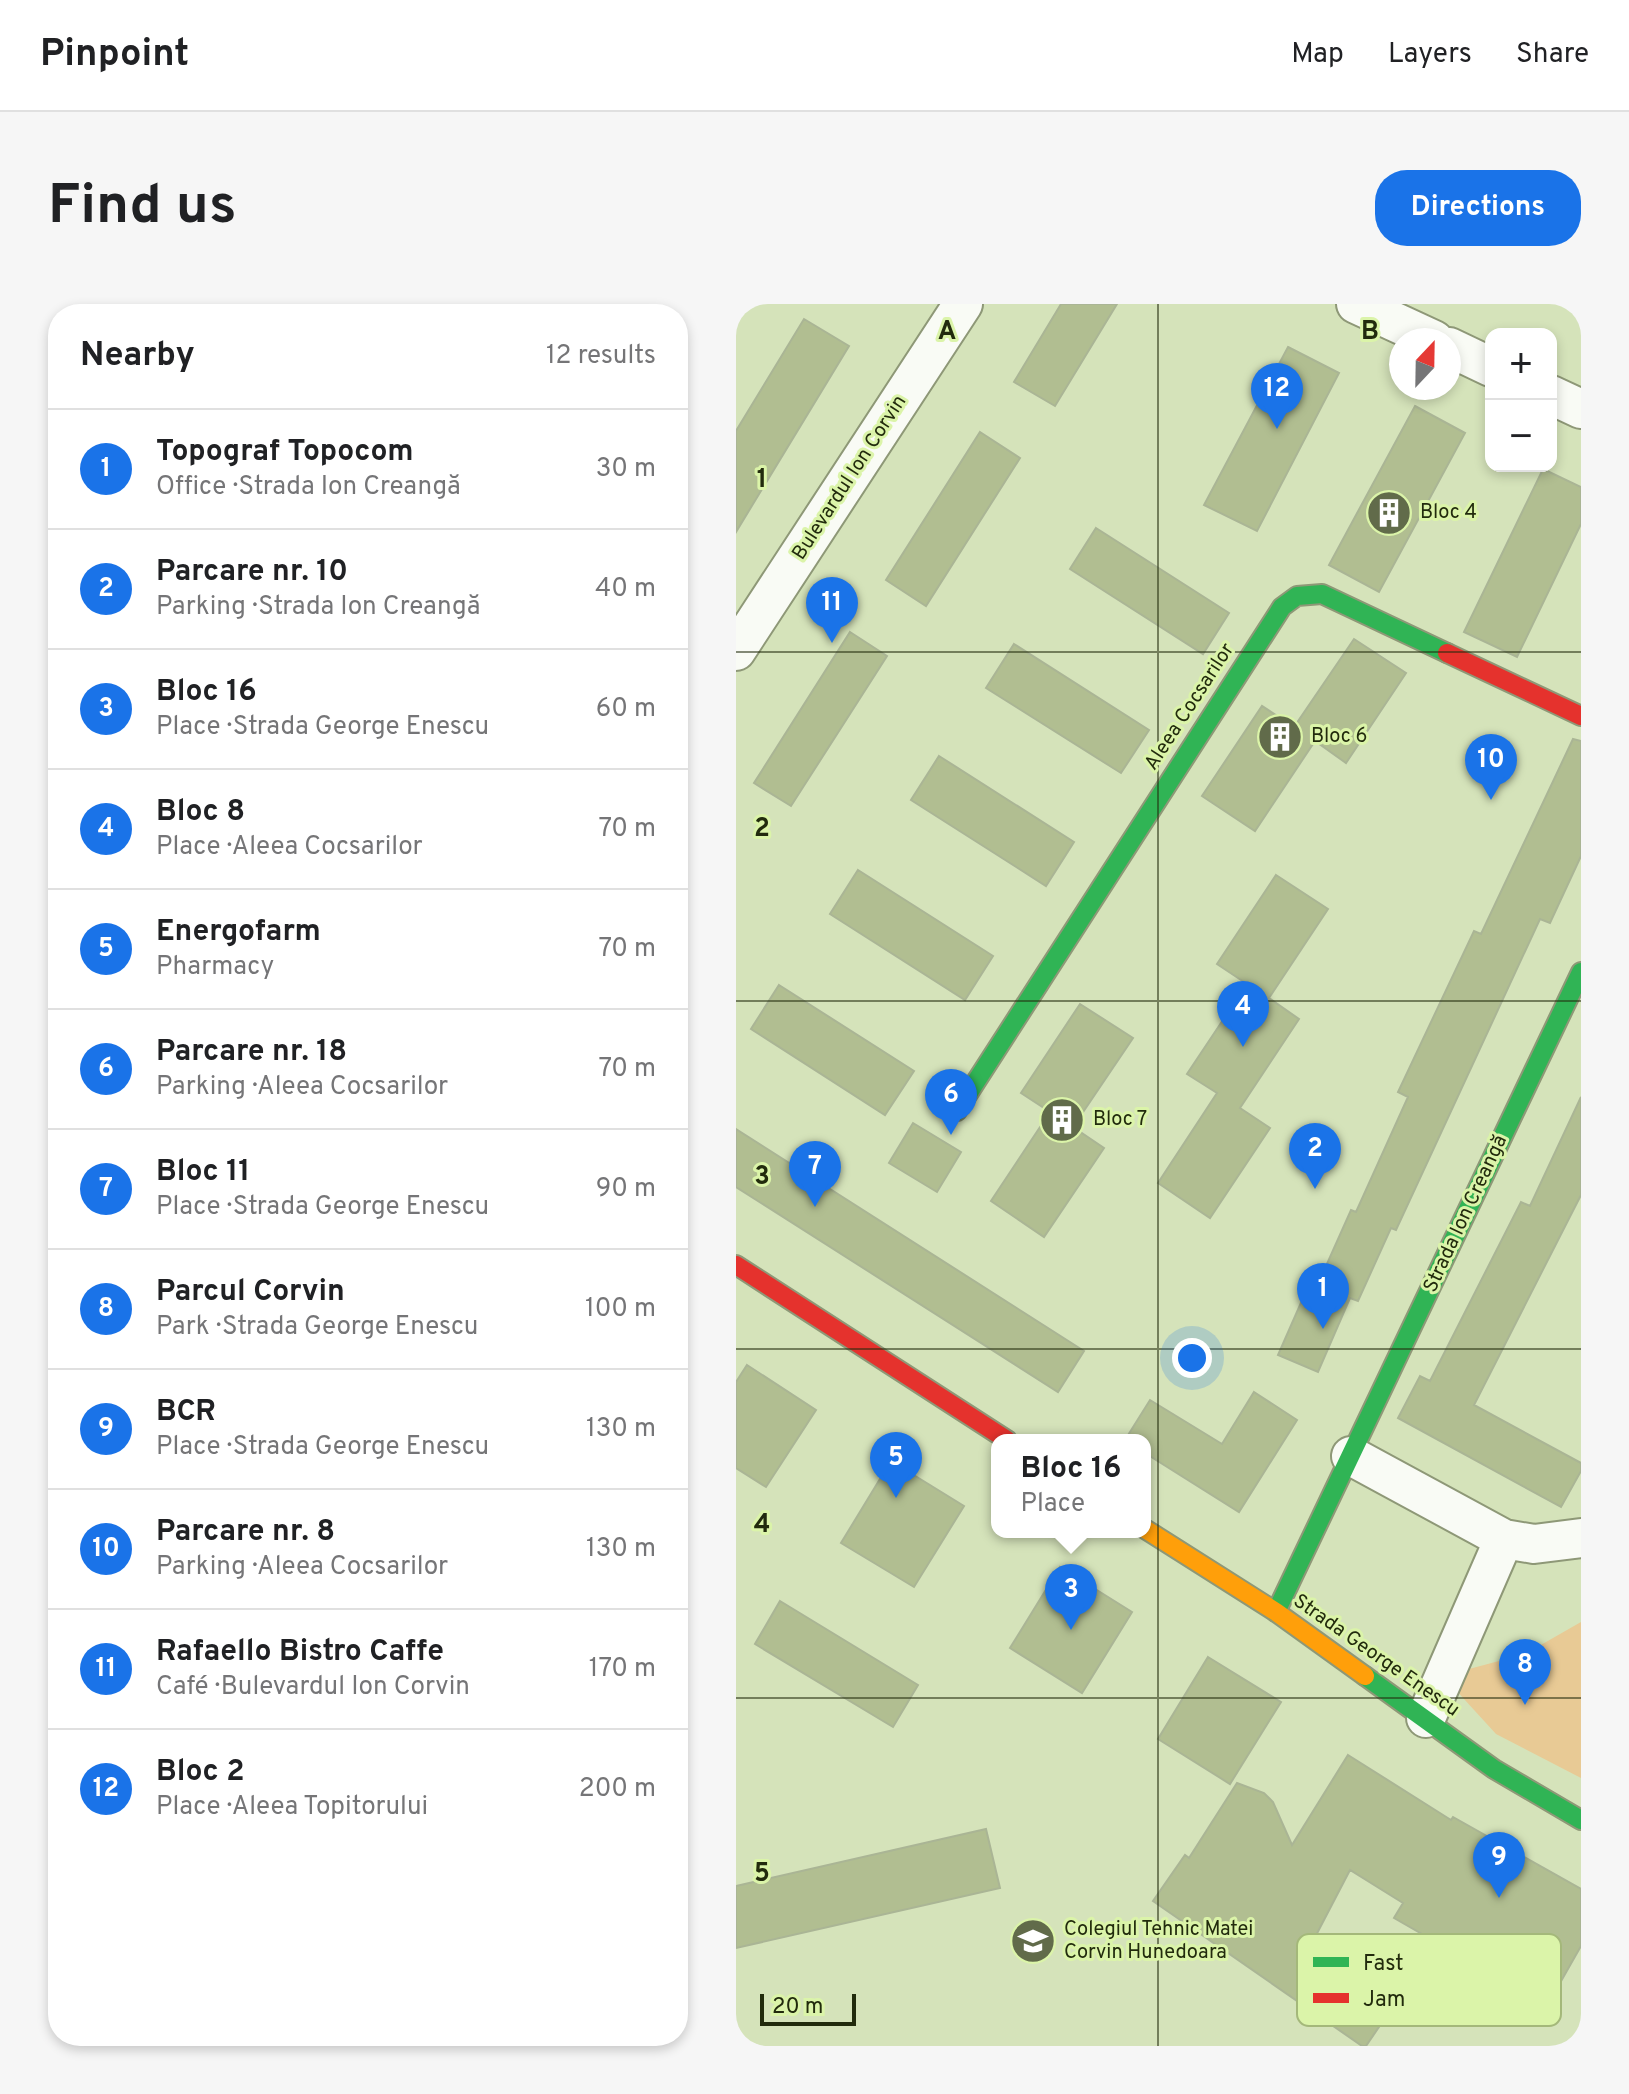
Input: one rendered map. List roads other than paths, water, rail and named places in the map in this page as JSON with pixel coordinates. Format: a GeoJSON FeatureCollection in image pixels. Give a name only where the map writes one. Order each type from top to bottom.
{"type":"FeatureCollection","features":[{"type":"Feature","properties":{"kind":"street","name":"Bulevardul Ion Corvin"},"geometry":{"type":"LineString","coordinates":[[736,651],[963,304]]}},
{"type":"Feature","properties":{"kind":"street"},"geometry":{"type":"LineString","coordinates":[[1356,304],[1408,328]]}},
{"type":"Feature","properties":{"kind":"street"},"geometry":{"type":"LineString","coordinates":[[1461,353],[1485,364]]}},
{"type":"Feature","properties":{"kind":"street"},"geometry":{"type":"LineString","coordinates":[[1557,398],[1581,409]]}},
{"type":"Feature","properties":{"kind":"street","name":"Aleea Cocsarilor"},"geometry":{"type":"LineString","coordinates":[[957,1111],[1277,612],[1291,598],[1305,592],[1322,594],[1581,716]]}},
{"type":"Feature","properties":{"kind":"street","name":"Strada Ion Creangă"},"geometry":{"type":"LineString","coordinates":[[1276,1612],[1581,972]]}},
{"type":"Feature","properties":{"kind":"street"},"geometry":{"type":"LineString","coordinates":[[736,1265],[998,1434]]}},
{"type":"Feature","properties":{"kind":"street"},"geometry":{"type":"LineString","coordinates":[[1351,1456],[1504,1539],[1534,1544],[1581,1538]]}},
{"type":"Feature","properties":{"kind":"street","name":"Strada George Enescu"},"geometry":{"type":"LineString","coordinates":[[1151,1533],[1276,1612],[1494,1769],[1581,1820]]}},
{"type":"Feature","properties":{"kind":"street"},"geometry":{"type":"LineString","coordinates":[[1426,1718],[1504,1539]]}},
{"type":"Feature","properties":{"kind":"place","name":"Bloc 2"},"geometry":{"type":"Point","coordinates":[1277,429]}},
{"type":"Feature","properties":{"kind":"place","name":"Bloc 4"},"geometry":{"type":"Point","coordinates":[1389,513]}},
{"type":"Feature","properties":{"kind":"place","name":"Rafaello Bistro Caffe"},"geometry":{"type":"Point","coordinates":[832,643]}},
{"type":"Feature","properties":{"kind":"place","name":"Bloc 6"},"geometry":{"type":"Point","coordinates":[1280,737]}},
{"type":"Feature","properties":{"kind":"place","name":"Parcare nr. 8"},"geometry":{"type":"Point","coordinates":[1491,800]}},
{"type":"Feature","properties":{"kind":"place","name":"Bloc 8"},"geometry":{"type":"Point","coordinates":[1243,1047]}},
{"type":"Feature","properties":{"kind":"place","name":"Bloc 7"},"geometry":{"type":"Point","coordinates":[1062,1120]}},
{"type":"Feature","properties":{"kind":"place","name":"Parcare nr. 18"},"geometry":{"type":"Point","coordinates":[951,1135]}},
{"type":"Feature","properties":{"kind":"place","name":"Parcare nr. 10"},"geometry":{"type":"Point","coordinates":[1315,1189]}},
{"type":"Feature","properties":{"kind":"place","name":"Bloc 11"},"geometry":{"type":"Point","coordinates":[815,1207]}},
{"type":"Feature","properties":{"kind":"place","name":"Topograf Topocom"},"geometry":{"type":"Point","coordinates":[1323,1329]}},
{"type":"Feature","properties":{"kind":"place","name":"Energofarm"},"geometry":{"type":"Point","coordinates":[896,1498]}},
{"type":"Feature","properties":{"kind":"place","name":"Bloc 16"},"geometry":{"type":"Point","coordinates":[1071,1630]}},
{"type":"Feature","properties":{"kind":"place","name":"Parcul Corvin"},"geometry":{"type":"Point","coordinates":[1525,1705]}},
{"type":"Feature","properties":{"kind":"place","name":"BCR"},"geometry":{"type":"Point","coordinates":[1499,1898]}},
{"type":"Feature","properties":{"kind":"place","name":"Colegiul Tehnic Matei Corvin Hunedoara"},"geometry":{"type":"Point","coordinates":[1033,1941]}}]}
